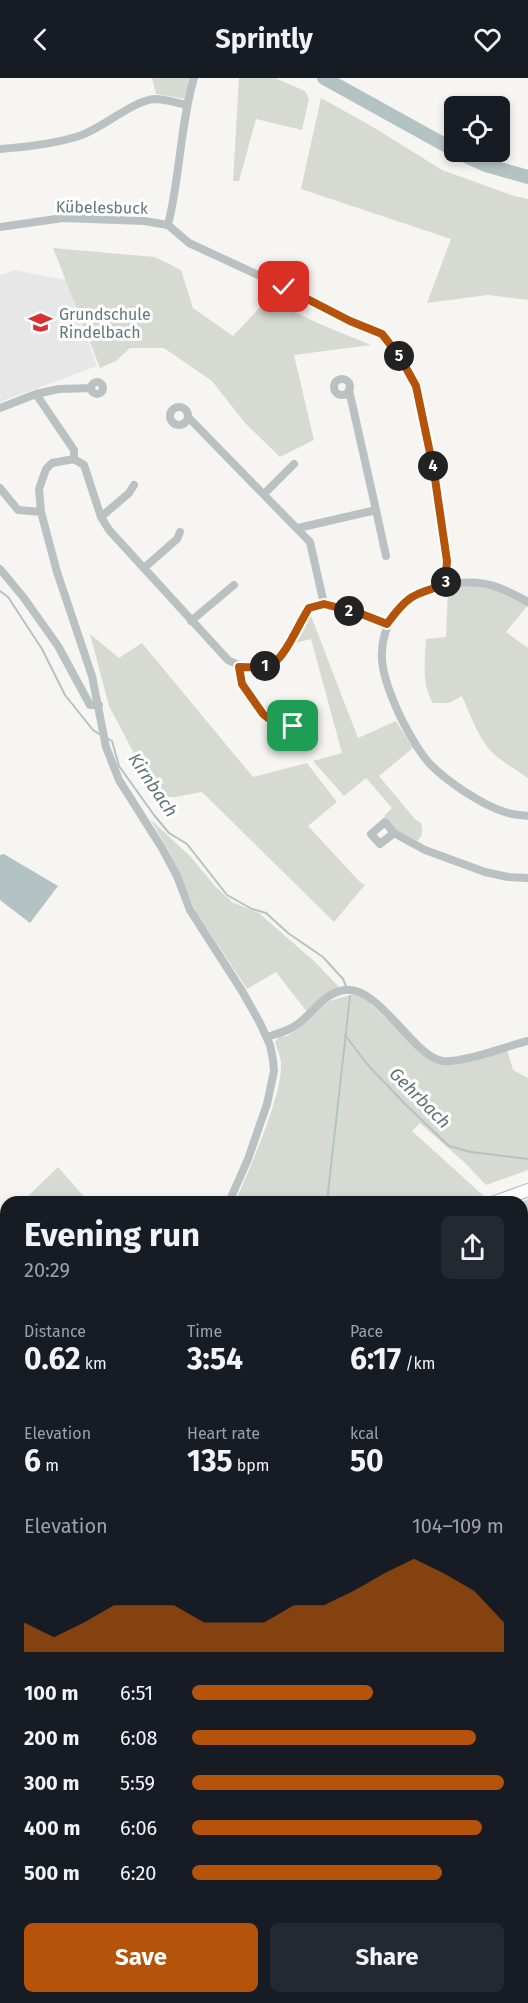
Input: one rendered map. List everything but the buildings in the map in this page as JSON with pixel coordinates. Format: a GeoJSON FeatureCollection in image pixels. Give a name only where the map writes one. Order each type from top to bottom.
{"type":"FeatureCollection","features":[{"type":"Feature","properties":{"kind":"main road"},"geometry":{"type":"LineString","coordinates":[[512,1196],[528,1190]]}},
{"type":"Feature","properties":{"kind":"street"},"geometry":{"type":"LineString","coordinates":[[194,78],[187,105],[176,192],[168,225],[189,243],[284,287],[350,321],[382,334],[400,357],[416,386],[436,483],[447,561],[445,585]]}},
{"type":"Feature","properties":{"kind":"street"},"geometry":{"type":"LineString","coordinates":[[0,149],[80,136],[103,126],[135,105],[154,99],[187,105]]}},
{"type":"Feature","properties":{"kind":"street","name":"Kübelesbuck"},"geometry":{"type":"LineString","coordinates":[[0,227],[63,218],[122,219],[168,225]]}},
{"type":"Feature","properties":{"kind":"street"},"geometry":{"type":"LineString","coordinates":[[0,408],[36,394],[59,389],[91,388]]}},
{"type":"Feature","properties":{"kind":"street"},"geometry":{"type":"LineString","coordinates":[[349,390],[386,556]]}},
{"type":"Feature","properties":{"kind":"street"},"geometry":{"type":"LineString","coordinates":[[36,394],[74,450],[74,459]]}},
{"type":"Feature","properties":{"kind":"street"},"geometry":{"type":"LineString","coordinates":[[188,417],[310,542],[324,604]]}},
{"type":"Feature","properties":{"kind":"street"},"geometry":{"type":"LineString","coordinates":[[232,1196],[259,1132],[272,1085],[273,1060],[267,1037],[242,991],[190,910],[177,876],[119,780],[106,747],[92,676],[57,572],[41,512],[39,489],[46,469],[52,463],[74,459],[84,465],[101,517],[110,530],[191,621],[228,660],[239,667],[257,668],[273,663],[284,651],[309,608],[324,604],[359,613],[387,624]]}},
{"type":"Feature","properties":{"kind":"street"},"geometry":{"type":"LineString","coordinates":[[264,495],[294,464]]}},
{"type":"Feature","properties":{"kind":"street"},"geometry":{"type":"LineString","coordinates":[[101,517],[129,493],[134,485]]}},
{"type":"Feature","properties":{"kind":"street"},"geometry":{"type":"LineString","coordinates":[[0,488],[18,510],[41,512]]}},
{"type":"Feature","properties":{"kind":"street"},"geometry":{"type":"LineString","coordinates":[[298,528],[376,510]]}},
{"type":"Feature","properties":{"kind":"street"},"geometry":{"type":"LineString","coordinates":[[144,568],[177,539],[180,532]]}},
{"type":"Feature","properties":{"kind":"street"},"geometry":{"type":"LineString","coordinates":[[0,569],[58,646],[90,705],[99,705]]}},
{"type":"Feature","properties":{"kind":"street"},"geometry":{"type":"LineString","coordinates":[[528,602],[494,585],[475,583],[445,585],[415,594],[400,605],[387,624],[380,652],[384,675],[410,737],[429,763],[471,796],[505,812],[528,816]]}},
{"type":"Feature","properties":{"kind":"street"},"geometry":{"type":"LineString","coordinates":[[191,621],[234,585]]}},
{"type":"Feature","properties":{"kind":"street"},"geometry":{"type":"LineString","coordinates":[[239,667],[242,684],[263,714],[272,720]]}},
{"type":"Feature","properties":{"kind":"street"},"geometry":{"type":"LineString","coordinates":[[394,833],[425,850],[485,872],[528,878]]}},
{"type":"Feature","properties":{"kind":"street"},"geometry":{"type":"LineString","coordinates":[[267,1037],[295,1027],[326,998],[344,990],[361,993],[376,1004],[426,1052],[442,1061],[463,1058],[528,1041]]}},
{"type":"Feature","properties":{"kind":"shaded area"},"geometry":{"type":"Polygon","coordinates":[[[152,78],[191,78],[185,99],[156,94],[152,78]]]}},
{"type":"Feature","properties":{"kind":"shaded area"},"geometry":{"type":"Polygon","coordinates":[[[239,78],[275,78],[305,91],[309,99],[302,130],[256,119],[239,181],[233,181],[239,78]]]}},
{"type":"Feature","properties":{"kind":"shaded area"},"geometry":{"type":"Polygon","coordinates":[[[321,98],[442,170],[528,199],[528,300],[488,295],[427,303],[451,239],[301,189],[321,98]]]}},
{"type":"Feature","properties":{"kind":"shaded area"},"geometry":{"type":"Polygon","coordinates":[[[53,248],[155,257],[181,270],[193,308],[233,336],[270,297],[307,318],[371,345],[294,355],[314,440],[280,457],[245,423],[212,381],[164,348],[130,348],[116,361],[100,368],[53,248]]]}},
{"type":"Feature","properties":{"kind":"shaded area","name":"Grundschule Rindelbach"},"geometry":{"type":"Polygon","coordinates":[[[14,270],[66,280],[97,366],[0,402],[0,275],[14,270]]]}},
{"type":"Feature","properties":{"kind":"shaded area"},"geometry":{"type":"Polygon","coordinates":[[[472,586],[505,592],[528,605],[506,632],[528,648],[528,778],[489,749],[477,730],[462,696],[449,703],[433,703],[429,695],[425,672],[426,639],[446,637],[448,588],[472,586]]]}},
{"type":"Feature","properties":{"kind":"shaded area"},"geometry":{"type":"Polygon","coordinates":[[[311,616],[358,738],[396,721],[413,748],[379,776],[415,819],[421,823],[422,833],[417,841],[396,830],[384,816],[392,808],[366,778],[344,796],[313,761],[342,753],[311,639],[295,643],[304,623],[311,616]]]}},
{"type":"Feature","properties":{"kind":"shaded area"},"geometry":{"type":"Polygon","coordinates":[[[90,634],[119,658],[142,643],[253,777],[307,763],[337,802],[308,826],[365,885],[334,922],[202,792],[175,797],[157,797],[109,706],[90,634]]]}},
{"type":"Feature","properties":{"kind":"shaded area"},"geometry":{"type":"Polygon","coordinates":[[[150,819],[190,856],[232,902],[259,913],[315,962],[340,988],[326,993],[307,1012],[276,972],[247,989],[196,912],[169,851],[150,819]]]}},
{"type":"Feature","properties":{"kind":"shaded area"},"geometry":{"type":"Polygon","coordinates":[[[4,854],[58,886],[30,923],[0,900],[0,855],[4,854]]]}},
{"type":"Feature","properties":{"kind":"shaded area"},"geometry":{"type":"Polygon","coordinates":[[[354,994],[366,1000],[429,1058],[444,1065],[507,1049],[513,1070],[528,1078],[528,1170],[486,1185],[420,1123],[412,1131],[484,1196],[238,1196],[264,1133],[276,1094],[281,1064],[275,1042],[279,1037],[287,1036],[299,1028],[329,1001],[354,994]]]}},
{"type":"Feature","properties":{"kind":"shaded area"},"geometry":{"type":"Polygon","coordinates":[[[58,1167],[84,1196],[28,1196],[58,1167]]]}},
{"type":"Feature","properties":{"kind":"waterway"},"geometry":{"type":"LineString","coordinates":[[324,78],[444,144]]}},
{"type":"Feature","properties":{"kind":"waterway"},"geometry":{"type":"LineString","coordinates":[[479,162],[528,177]]}},
{"type":"Feature","properties":{"kind":"waterway","name":"Kirnbach"},"geometry":{"type":"LineString","coordinates":[[0,591],[8,597],[42,649],[65,695],[93,730],[99,734]]}},
{"type":"Feature","properties":{"kind":"waterway","name":"Kirnbach"},"geometry":{"type":"LineString","coordinates":[[107,738],[112,741],[119,766],[154,815],[169,833],[187,844],[227,895],[252,909],[266,913],[288,933],[323,957],[343,979],[346,986]]}},
{"type":"Feature","properties":{"kind":"waterway","name":"Kirnbach"},"geometry":{"type":"LineString","coordinates":[[328,1196],[350,996]]}},
{"type":"Feature","properties":{"kind":"waterway","name":"Gehrbach"},"geometry":{"type":"LineString","coordinates":[[345,1035],[367,1064],[449,1146],[471,1152],[528,1159]]}},
{"type":"Feature","properties":{"kind":"place","name":"Grundschule Rindelbach"},"geometry":{"type":"Point","coordinates":[41,323]}},
{"type":"Feature","properties":{"kind":"route"},"geometry":{"type":"LineString","coordinates":[[284,287],[350,321],[382,334],[400,357],[416,386],[434,472],[447,561],[445,585],[415,594],[400,605],[387,624],[359,613],[324,604],[309,608],[284,651],[273,663],[257,668],[239,667],[242,684],[263,714],[283,730],[293,726]]}}]}
